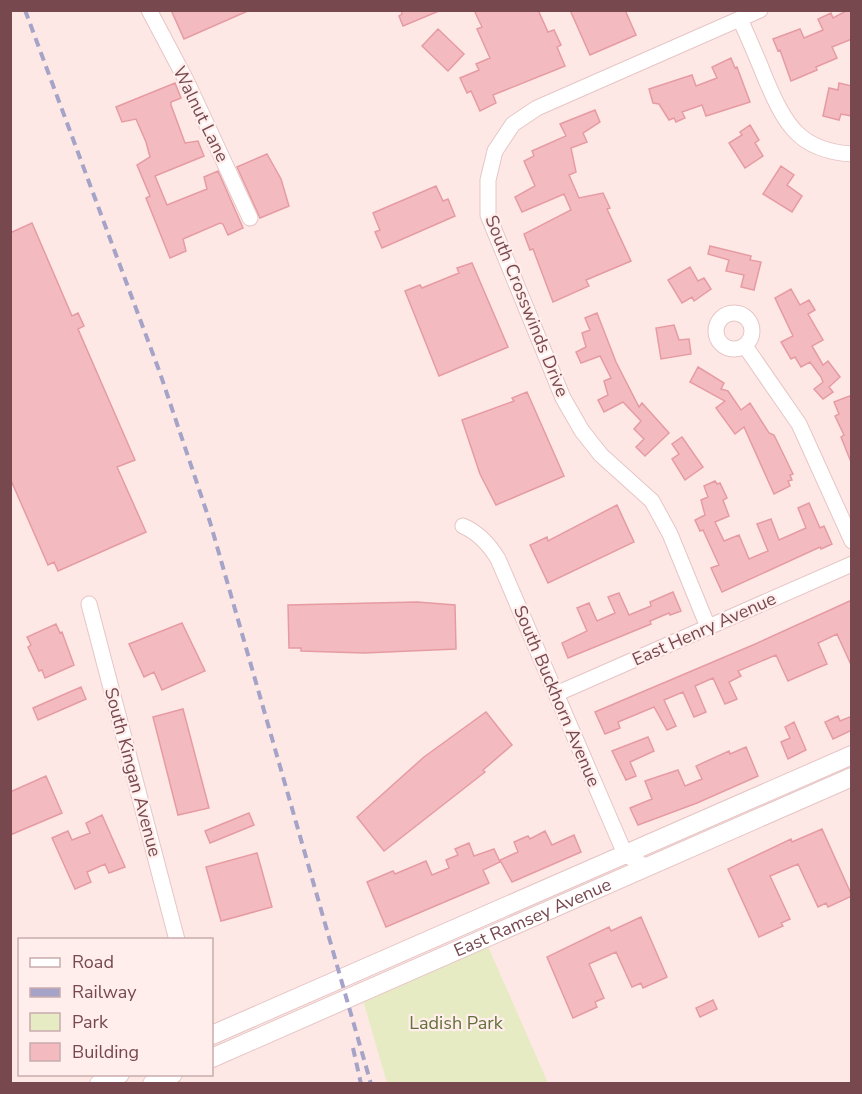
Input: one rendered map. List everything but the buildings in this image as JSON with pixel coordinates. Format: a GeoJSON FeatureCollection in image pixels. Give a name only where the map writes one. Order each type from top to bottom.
{"type":"FeatureCollection","features":[{"type":"Feature","properties":{"kind":"street","name":"Walnut Lane"},"geometry":{"type":"LineString","coordinates":[[149,10],[157,31],[186,80],[250,218]]}},
{"type":"Feature","properties":{"kind":"street","name":"South Crosswinds Drive"},"geometry":{"type":"LineString","coordinates":[[708,627],[670,534],[652,501],[601,455],[582,431],[563,398],[488,215],[488,180],[495,151],[513,124],[537,108],[760,10]]}},
{"type":"Feature","properties":{"kind":"street"},"geometry":{"type":"LineString","coordinates":[[740,19],[781,113],[791,129],[819,149],[852,154]]}},
{"type":"Feature","properties":{"kind":"street"},"geometry":{"type":"LineString","coordinates":[[745,346],[799,424],[852,541]]}},
{"type":"Feature","properties":{"kind":"street","name":"South Buckhorn Avenue"},"geometry":{"type":"LineString","coordinates":[[463,526],[473,530],[490,545],[498,559],[625,854]]}},
{"type":"Feature","properties":{"kind":"street","name":"East Henry Avenue"},"geometry":{"type":"LineString","coordinates":[[556,694],[852,564]]}},
{"type":"Feature","properties":{"kind":"street","name":"South Kingan Avenue"},"geometry":{"type":"LineString","coordinates":[[89,604],[177,938]]}},
{"type":"Feature","properties":{"kind":"street","name":"East Ramsey Avenue"},"geometry":{"type":"LineString","coordinates":[[213,1035],[852,755]]}},
{"type":"Feature","properties":{"kind":"street","name":"East Ramsey Avenue"},"geometry":{"type":"LineString","coordinates":[[213,1058],[852,777]]}},
{"type":"Feature","properties":{"kind":"street"},"geometry":{"type":"LineString","coordinates":[[625,854],[646,867]]}},
{"type":"Feature","properties":{"kind":"street"},"geometry":{"type":"LineString","coordinates":[[99,1083],[115,1076]]}},
{"type":"Feature","properties":{"kind":"street"},"geometry":{"type":"LineString","coordinates":[[152,1083],[168,1076]]}},
{"type":"Feature","properties":{"kind":"green space","name":"Ladish Park"},"geometry":{"type":"Polygon","coordinates":[[[487,944],[548,1083],[387,1083],[362,997],[487,944]]]}},
{"type":"Feature","properties":{"kind":"railway"},"geometry":{"type":"LineString","coordinates":[[25,10],[160,373],[210,522],[371,1084]]}},
{"type":"Feature","properties":{"kind":"railway"},"geometry":{"type":"LineString","coordinates":[[353,1048],[361,1084]]}}]}
